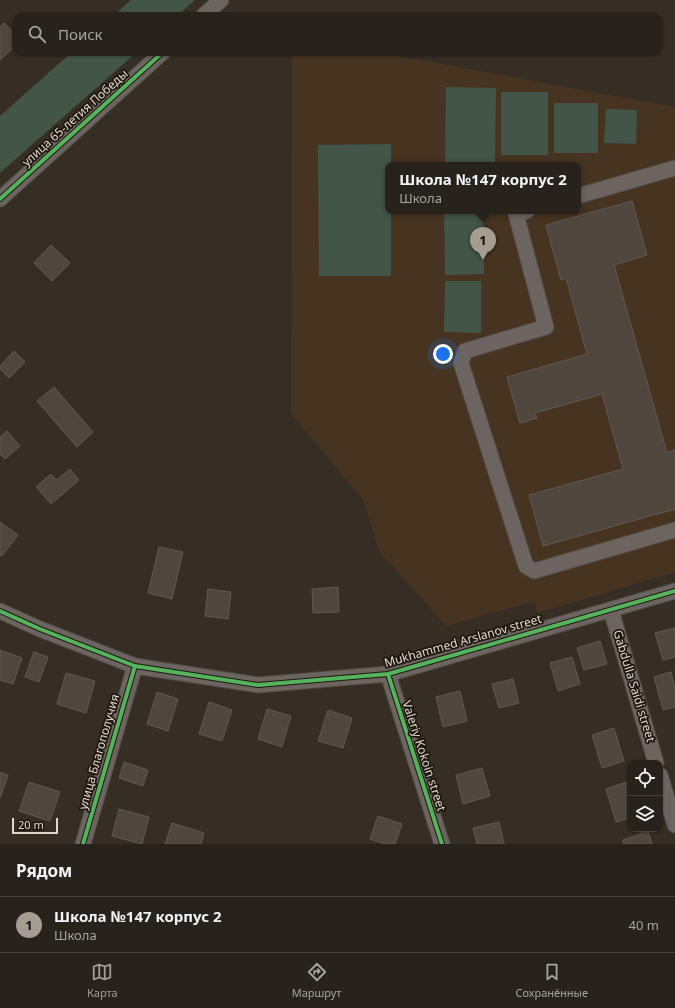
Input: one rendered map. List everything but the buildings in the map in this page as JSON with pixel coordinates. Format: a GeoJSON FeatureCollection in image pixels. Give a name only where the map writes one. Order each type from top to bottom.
{"type":"FeatureCollection","features":[{"type":"Feature","properties":{"kind":"street"},"geometry":{"type":"LineString","coordinates":[[208,12],[221,0]]}},
{"type":"Feature","properties":{"kind":"street","name":"улица 65-летия Победы"},"geometry":{"type":"LineString","coordinates":[[0,199],[159,56]]}},
{"type":"Feature","properties":{"kind":"street"},"geometry":{"type":"LineString","coordinates":[[581,195],[675,168]]}},
{"type":"Feature","properties":{"kind":"street"},"geometry":{"type":"LineString","coordinates":[[516,214],[546,328],[465,351],[461,363],[526,566],[534,571],[675,530]]}},
{"type":"Feature","properties":{"kind":"street","name":"Mukhammed Arslanov street"},"geometry":{"type":"LineString","coordinates":[[0,611],[40,629],[135,666],[258,685],[388,674],[675,591]]}},
{"type":"Feature","properties":{"kind":"street","name":"Gabdulla Saidi street"},"geometry":{"type":"LineString","coordinates":[[611,610],[655,760]]}},
{"type":"Feature","properties":{"kind":"street","name":"улица Благополучия"},"geometry":{"type":"LineString","coordinates":[[83,844],[135,666]]}},
{"type":"Feature","properties":{"kind":"street","name":"Valeriy Kokoin street"},"geometry":{"type":"LineString","coordinates":[[388,674],[442,844]]}},
{"type":"Feature","properties":{"kind":"street"},"geometry":{"type":"LineString","coordinates":[[663,785],[675,825]]}},
{"type":"Feature","properties":{"kind":"shaded area"},"geometry":{"type":"Polygon","coordinates":[[[292,56],[399,56],[675,107],[675,572],[538,613],[534,601],[446,626],[379,551],[364,501],[291,413],[292,56]]]}},
{"type":"Feature","properties":{"kind":"green space"},"geometry":{"type":"Polygon","coordinates":[[[131,0],[195,0],[182,12],[118,12],[131,0]]]}},
{"type":"Feature","properties":{"kind":"green space"},"geometry":{"type":"Polygon","coordinates":[[[68,56],[132,56],[0,173],[0,116],[68,56]]]}},
{"type":"Feature","properties":{"kind":"green space"},"geometry":{"type":"Polygon","coordinates":[[[446,87],[496,88],[495,162],[445,162],[446,87]]]}},
{"type":"Feature","properties":{"kind":"green space"},"geometry":{"type":"Polygon","coordinates":[[[501,92],[548,92],[548,155],[501,155],[501,92]]]}},
{"type":"Feature","properties":{"kind":"green space"},"geometry":{"type":"Polygon","coordinates":[[[554,103],[598,103],[598,153],[554,153],[554,103]]]}},
{"type":"Feature","properties":{"kind":"green space"},"geometry":{"type":"Polygon","coordinates":[[[606,109],[637,110],[636,144],[604,143],[606,109]]]}},
{"type":"Feature","properties":{"kind":"green space"},"geometry":{"type":"Polygon","coordinates":[[[391,144],[391,162],[385,162],[385,214],[391,214],[391,276],[319,276],[318,145],[391,144]]]}},
{"type":"Feature","properties":{"kind":"green space"},"geometry":{"type":"Polygon","coordinates":[[[444,214],[483,214],[484,274],[445,275],[444,214]]]}},
{"type":"Feature","properties":{"kind":"green space"},"geometry":{"type":"Polygon","coordinates":[[[445,281],[481,281],[481,333],[444,332],[445,281]]]}},
{"type":"Feature","properties":{"kind":"cycle path"},"geometry":{"type":"LineString","coordinates":[[0,199],[159,56]]}},
{"type":"Feature","properties":{"kind":"cycle path"},"geometry":{"type":"LineString","coordinates":[[0,611],[40,629],[135,666],[258,685],[388,674],[675,591]]}},
{"type":"Feature","properties":{"kind":"cycle path"},"geometry":{"type":"LineString","coordinates":[[83,844],[135,666]]}},
{"type":"Feature","properties":{"kind":"cycle path"},"geometry":{"type":"LineString","coordinates":[[388,674],[442,844]]}},
{"type":"Feature","properties":{"kind":"place","name":"Школа №147 корпус 2"},"geometry":{"type":"Point","coordinates":[483,260]}}]}
